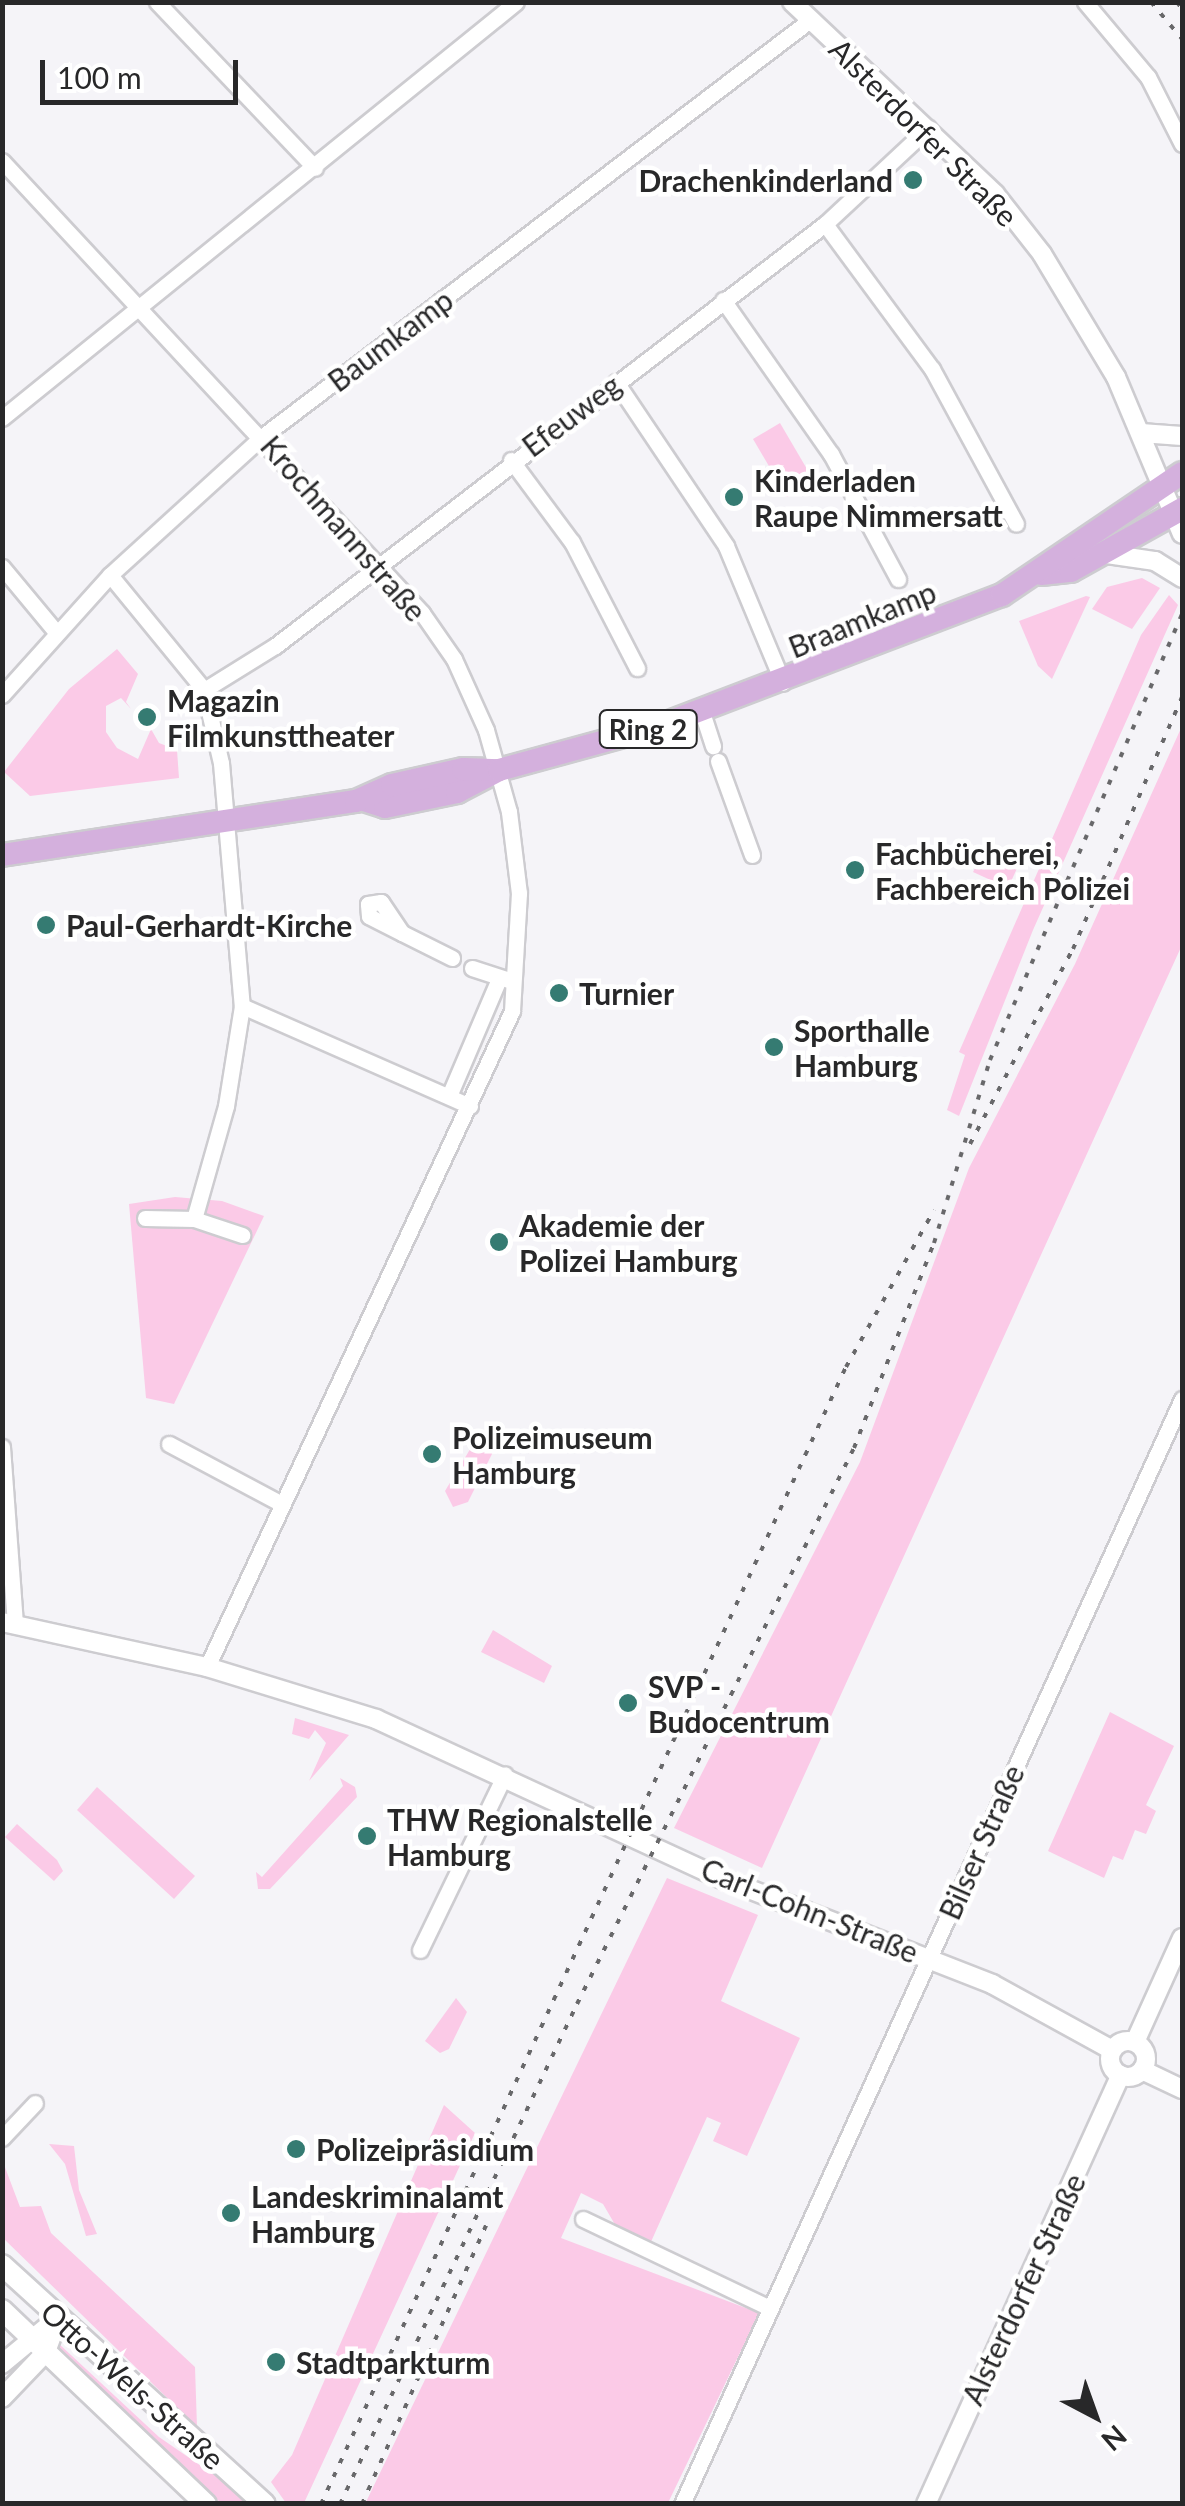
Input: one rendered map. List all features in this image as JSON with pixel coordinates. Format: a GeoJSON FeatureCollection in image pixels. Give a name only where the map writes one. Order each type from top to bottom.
{"type":"FeatureCollection","features":[{"type":"Feature","properties":{"kind":"main road","name":"Braamkamp"},"geometry":{"type":"LineString","coordinates":[[1042,574],[1066,546],[1182,473]]}},
{"type":"Feature","properties":{"kind":"main road","name":"Braamkamp"},"geometry":{"type":"LineString","coordinates":[[2,855],[31,847],[228,824],[364,800],[385,806],[457,792],[500,770],[702,712],[783,683],[1042,574],[1072,571],[1179,519]]}},
{"type":"Feature","properties":{"kind":"main road","name":"Braamkamp"},"geometry":{"type":"LineString","coordinates":[[2,842],[31,847]]}},
{"type":"Feature","properties":{"kind":"main road","name":"Otto-Wels-Straße"},"geometry":{"type":"LineString","coordinates":[[2,2265],[265,2504]]}},
{"type":"Feature","properties":{"kind":"main road","name":"Otto-Wels-Straße"},"geometry":{"type":"LineString","coordinates":[[2,2310],[206,2504]]}},
{"type":"Feature","properties":{"kind":"street"},"geometry":{"type":"LineString","coordinates":[[158,2],[314,168]]}},
{"type":"Feature","properties":{"kind":"street","name":"Alsterdorfer Straße"},"geometry":{"type":"LineString","coordinates":[[792,2],[995,194],[1042,254],[1116,378],[1160,487],[1179,519]]}},
{"type":"Feature","properties":{"kind":"street"},"geometry":{"type":"LineString","coordinates":[[1085,2],[1148,77],[1182,144]]}},
{"type":"Feature","properties":{"kind":"street"},"geometry":{"type":"LineString","coordinates":[[2,418],[314,168],[506,5]]}},
{"type":"Feature","properties":{"kind":"street","name":"Baumkamp"},"geometry":{"type":"LineString","coordinates":[[2,695],[110,575],[264,436],[810,20]]}},
{"type":"Feature","properties":{"kind":"street","name":"Efeuweg"},"geometry":{"type":"LineString","coordinates":[[204,690],[275,646],[511,460],[824,224],[928,128]]}},
{"type":"Feature","properties":{"kind":"street","name":"Krochmannstraße"},"geometry":{"type":"LineString","coordinates":[[2,161],[264,436],[380,565],[454,659],[500,770],[519,894],[517,980],[512,1012],[207,1667]]}},
{"type":"Feature","properties":{"kind":"street"},"geometry":{"type":"LineString","coordinates":[[824,224],[932,370],[1016,524]]}},
{"type":"Feature","properties":{"kind":"street"},"geometry":{"type":"LineString","coordinates":[[723,300],[831,454],[898,579]]}},
{"type":"Feature","properties":{"kind":"street"},"geometry":{"type":"LineString","coordinates":[[616,382],[726,546],[783,683]]}},
{"type":"Feature","properties":{"kind":"street"},"geometry":{"type":"LineString","coordinates":[[1141,433],[1182,436]]}},
{"type":"Feature","properties":{"kind":"street"},"geometry":{"type":"LineString","coordinates":[[511,460],[572,542],[637,668]]}},
{"type":"Feature","properties":{"kind":"street"},"geometry":{"type":"LineString","coordinates":[[1108,554],[1155,561],[1182,578]]}},
{"type":"Feature","properties":{"kind":"street"},"geometry":{"type":"LineString","coordinates":[[2,566],[56,632]]}},
{"type":"Feature","properties":{"kind":"street"},"geometry":{"type":"LineString","coordinates":[[110,575],[204,690],[228,824],[242,1006],[226,1106],[194,1219]]}},
{"type":"Feature","properties":{"kind":"street"},"geometry":{"type":"LineString","coordinates":[[702,712],[752,854]]}},
{"type":"Feature","properties":{"kind":"street"},"geometry":{"type":"LineString","coordinates":[[402,933],[452,958]]}},
{"type":"Feature","properties":{"kind":"street"},"geometry":{"type":"LineString","coordinates":[[472,968],[498,981],[517,980]]}},
{"type":"Feature","properties":{"kind":"street"},"geometry":{"type":"LineString","coordinates":[[450,1096],[498,981]]}},
{"type":"Feature","properties":{"kind":"street"},"geometry":{"type":"LineString","coordinates":[[242,1006],[470,1106]]}},
{"type":"Feature","properties":{"kind":"street"},"geometry":{"type":"LineString","coordinates":[[144,1218],[194,1219],[242,1235]]}},
{"type":"Feature","properties":{"kind":"street","name":"Bilser Straße"},"geometry":{"type":"LineString","coordinates":[[682,2504],[1182,1399]]}},
{"type":"Feature","properties":{"kind":"street"},"geometry":{"type":"LineString","coordinates":[[169,1444],[282,1504]]}},
{"type":"Feature","properties":{"kind":"street"},"geometry":{"type":"LineString","coordinates":[[2,1448],[9,1623]]}},
{"type":"Feature","properties":{"kind":"street","name":"Carl-Cohn-Straße"},"geometry":{"type":"LineString","coordinates":[[9,1623],[207,1667],[376,1719],[504,1774],[723,1879],[930,1957],[1052,2012],[1112,2050]]}},
{"type":"Feature","properties":{"kind":"street"},"geometry":{"type":"LineString","coordinates":[[420,1950],[504,1774]]}},
{"type":"Feature","properties":{"kind":"street"},"geometry":{"type":"LineString","coordinates":[[1182,1938],[1135,2042],[1112,2050],[1112,2066],[1122,2076],[1142,2070],[1182,2090]]}},
{"type":"Feature","properties":{"kind":"street"},"geometry":{"type":"LineString","coordinates":[[1135,2042],[1146,2056],[1142,2070]]}},
{"type":"Feature","properties":{"kind":"street","name":"Alsterdorfer Straße"},"geometry":{"type":"LineString","coordinates":[[926,2504],[1122,2076]]}},
{"type":"Feature","properties":{"kind":"street"},"geometry":{"type":"LineString","coordinates":[[2,2138],[36,2103]]}},
{"type":"Feature","properties":{"kind":"street"},"geometry":{"type":"LineString","coordinates":[[582,2219],[770,2308]]}},
{"type":"Feature","properties":{"kind":"street"},"geometry":{"type":"LineString","coordinates":[[2,2364],[30,2336],[59,2317]]}},
{"type":"Feature","properties":{"kind":"street"},"geometry":{"type":"LineString","coordinates":[[2,2398],[46,2352],[59,2317]]}},
{"type":"Feature","properties":{"kind":"shaded area"},"geometry":{"type":"Polygon","coordinates":[[[780,423],[814,481],[787,497],[753,439],[780,423]]]}},
{"type":"Feature","properties":{"kind":"shaded area"},"geometry":{"type":"Polygon","coordinates":[[[1142,578],[1160,588],[1132,629],[1092,609],[1107,587],[1142,578]]]}},
{"type":"Feature","properties":{"kind":"shaded area"},"geometry":{"type":"Polygon","coordinates":[[[1169,595],[1178,605],[1033,930],[959,1116],[947,1110],[965,1055],[959,1052],[1141,635],[1169,595]]]}},
{"type":"Feature","properties":{"kind":"shaded area"},"geometry":{"type":"Polygon","coordinates":[[[1090,597],[1052,679],[1038,666],[1019,621],[1090,597]]]}},
{"type":"Feature","properties":{"kind":"shaded area"},"geometry":{"type":"Polygon","coordinates":[[[117,649],[138,674],[126,702],[131,709],[121,698],[106,706],[106,732],[117,748],[138,759],[151,729],[159,743],[177,750],[179,778],[30,796],[4,772],[69,689],[117,649]]]}},
{"type":"Feature","properties":{"kind":"shaded area"},"geometry":{"type":"Polygon","coordinates":[[[1182,726],[1182,945],[762,1868],[674,1828],[860,1462],[969,1168],[1075,964],[1182,726]]]}},
{"type":"Feature","properties":{"kind":"shaded area"},"geometry":{"type":"Polygon","coordinates":[[[986,846],[1020,862],[1008,888],[973,872],[986,846]]]}},
{"type":"Feature","properties":{"kind":"shaded area"},"geometry":{"type":"Polygon","coordinates":[[[175,1197],[222,1201],[264,1216],[174,1404],[146,1398],[129,1204],[175,1197]]]}},
{"type":"Feature","properties":{"kind":"shaded area"},"geometry":{"type":"Polygon","coordinates":[[[481,1431],[491,1434],[495,1448],[468,1502],[453,1507],[445,1491],[481,1431]]]}},
{"type":"Feature","properties":{"kind":"shaded area"},"geometry":{"type":"Polygon","coordinates":[[[493,1630],[552,1666],[544,1683],[481,1652],[493,1630]]]}},
{"type":"Feature","properties":{"kind":"shaded area"},"geometry":{"type":"Polygon","coordinates":[[[1110,1712],[1174,1746],[1146,1805],[1156,1811],[1146,1834],[1135,1830],[1123,1860],[1113,1856],[1104,1878],[1048,1851],[1110,1712]]]}},
{"type":"Feature","properties":{"kind":"shaded area"},"geometry":{"type":"Polygon","coordinates":[[[295,1718],[349,1735],[309,1781],[326,1743],[315,1730],[309,1739],[292,1734],[295,1718]]]}},
{"type":"Feature","properties":{"kind":"shaded area"},"geometry":{"type":"Polygon","coordinates":[[[340,1778],[355,1787],[357,1797],[270,1889],[258,1889],[256,1872],[262,1877],[343,1786],[340,1778]]]}},
{"type":"Feature","properties":{"kind":"shaded area"},"geometry":{"type":"Polygon","coordinates":[[[97,1787],[195,1876],[174,1899],[77,1810],[97,1787]]]}},
{"type":"Feature","properties":{"kind":"shaded area"},"geometry":{"type":"Polygon","coordinates":[[[17,1824],[57,1860],[63,1871],[54,1881],[5,1837],[17,1824]]]}},
{"type":"Feature","properties":{"kind":"shaded area"},"geometry":{"type":"Polygon","coordinates":[[[667,1878],[758,1915],[721,2001],[800,2038],[747,2156],[713,2141],[721,2123],[707,2117],[650,2244],[617,2228],[603,2204],[581,2193],[561,2238],[759,2313],[668,2503],[365,2504],[667,1878]]]}},
{"type":"Feature","properties":{"kind":"shaded area"},"geometry":{"type":"Polygon","coordinates":[[[456,1998],[467,2012],[449,2049],[440,2053],[425,2041],[456,1998]]]}},
{"type":"Feature","properties":{"kind":"shaded area"},"geometry":{"type":"Polygon","coordinates":[[[444,2105],[475,2133],[304,2503],[286,2503],[271,2482],[292,2455],[444,2105]]]}},
{"type":"Feature","properties":{"kind":"shaded area"},"geometry":{"type":"Polygon","coordinates":[[[49,2144],[74,2146],[79,2190],[97,2234],[86,2236],[65,2164],[49,2144]]]}},
{"type":"Feature","properties":{"kind":"shaded area"},"geometry":{"type":"Polygon","coordinates":[[[3,2162],[20,2207],[41,2206],[51,2233],[195,2367],[197,2427],[3,2238],[3,2162]]]}},
{"type":"Feature","properties":{"kind":"shaded area"},"geometry":{"type":"Polygon","coordinates":[[[57,2342],[159,2437],[255,2503],[221,2503],[54,2351],[57,2342]]]}},
{"type":"Feature","properties":{"kind":"railway"},"geometry":{"type":"LineString","coordinates":[[1151,2],[1182,39]]}},
{"type":"Feature","properties":{"kind":"railway"},"geometry":{"type":"LineString","coordinates":[[1177,2],[1182,9]]}},
{"type":"Feature","properties":{"kind":"railway"},"geometry":{"type":"LineString","coordinates":[[340,2504],[577,2004],[854,1448],[934,1243],[990,1060],[1182,614]]}},
{"type":"Feature","properties":{"kind":"railway"},"geometry":{"type":"LineString","coordinates":[[970,1144],[1073,949],[1182,697]]}},
{"type":"Feature","properties":{"kind":"railway"},"geometry":{"type":"LineString","coordinates":[[321,2504],[846,1367],[934,1210]]}},
{"type":"Feature","properties":{"kind":"railway"},"geometry":{"type":"LineString","coordinates":[[362,2504],[486,2225]]}},
{"type":"Feature","properties":{"kind":"place","name":"Drachenkinderland"},"geometry":{"type":"Point","coordinates":[913,180]}},
{"type":"Feature","properties":{"kind":"place","name":"Kinderladen Raupe Nimmersatt"},"geometry":{"type":"Point","coordinates":[734,497]}},
{"type":"Feature","properties":{"kind":"place","name":"Magazin Filmkunsttheater"},"geometry":{"type":"Point","coordinates":[147,717]}},
{"type":"Feature","properties":{"kind":"place","name":"Fachbücherei, Fachbereich Polizei"},"geometry":{"type":"Point","coordinates":[855,870]}},
{"type":"Feature","properties":{"kind":"place","name":"Paul-Gerhardt-Kirche"},"geometry":{"type":"Point","coordinates":[46,925]}},
{"type":"Feature","properties":{"kind":"place","name":"Turnier"},"geometry":{"type":"Point","coordinates":[559,993]}},
{"type":"Feature","properties":{"kind":"place","name":"Sporthalle Hamburg"},"geometry":{"type":"Point","coordinates":[774,1047]}},
{"type":"Feature","properties":{"kind":"place","name":"Akademie der Polizei Hamburg"},"geometry":{"type":"Point","coordinates":[499,1242]}},
{"type":"Feature","properties":{"kind":"place","name":"Polizeimuseum Hamburg"},"geometry":{"type":"Point","coordinates":[432,1454]}},
{"type":"Feature","properties":{"kind":"place","name":"SVP - Budocentrum"},"geometry":{"type":"Point","coordinates":[628,1703]}},
{"type":"Feature","properties":{"kind":"place","name":"THW Regionalstelle Hamburg"},"geometry":{"type":"Point","coordinates":[367,1836]}},
{"type":"Feature","properties":{"kind":"place","name":"Polizeipräsidium"},"geometry":{"type":"Point","coordinates":[296,2149]}},
{"type":"Feature","properties":{"kind":"place","name":"Landeskriminalamt Hamburg"},"geometry":{"type":"Point","coordinates":[231,2213]}},
{"type":"Feature","properties":{"kind":"place","name":"Stadtparkturm"},"geometry":{"type":"Point","coordinates":[276,2362]}}]}
